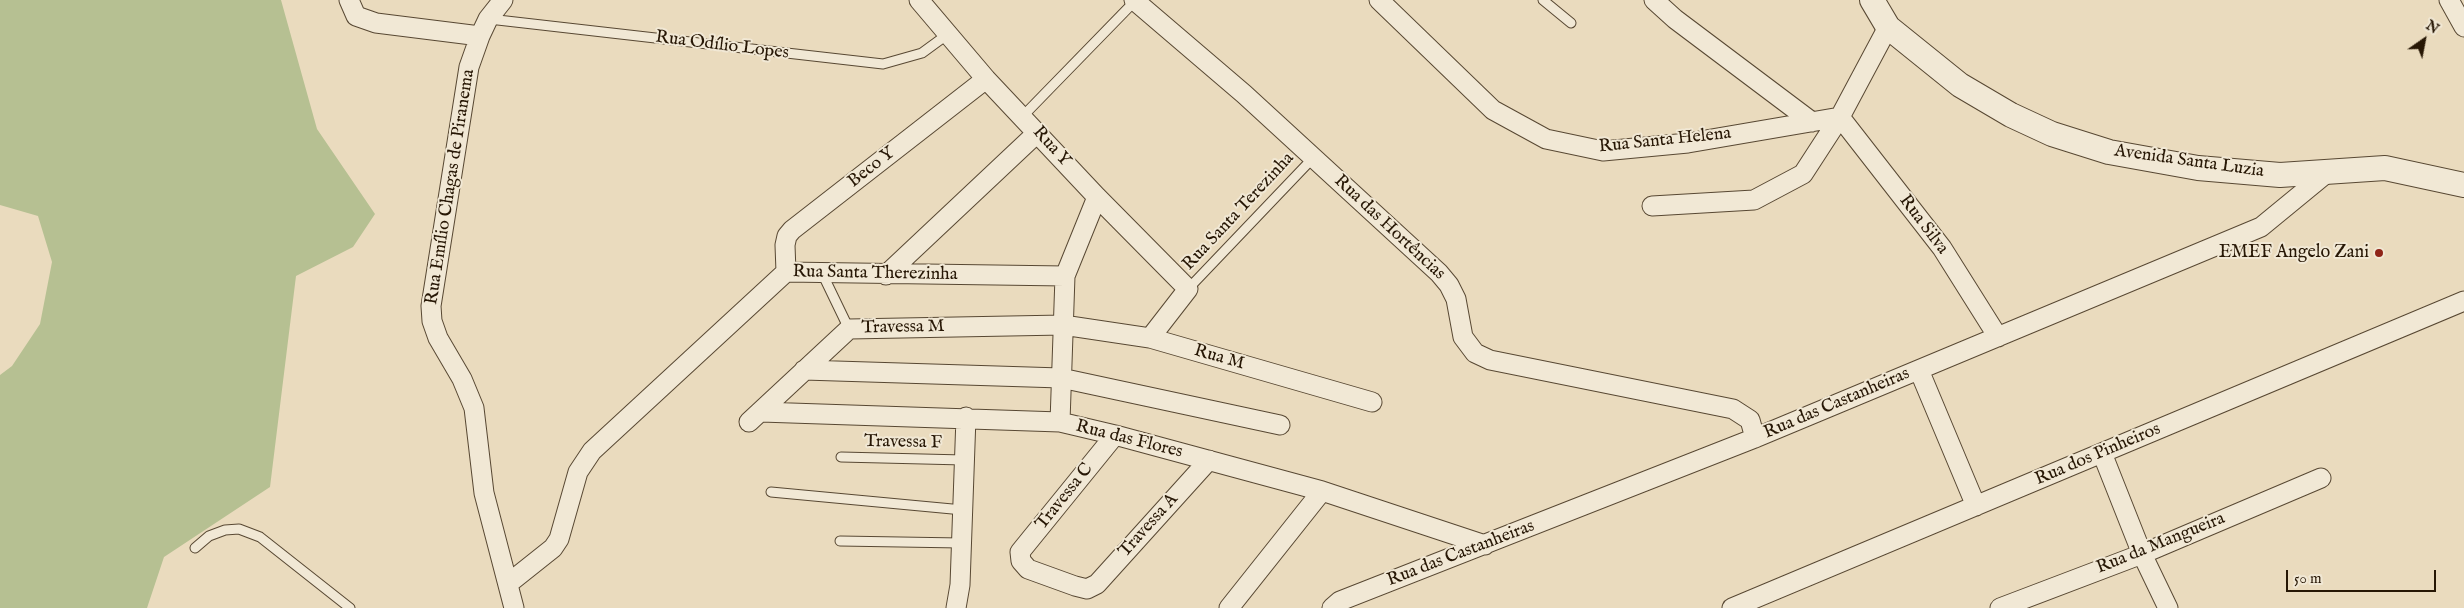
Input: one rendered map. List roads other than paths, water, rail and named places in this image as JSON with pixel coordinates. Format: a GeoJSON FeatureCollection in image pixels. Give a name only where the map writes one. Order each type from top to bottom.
{"type":"FeatureCollection","features":[{"type":"Feature","properties":{"kind":"street","name":"Rua Emílio Chagas de Piranema"},"geometry":{"type":"LineString","coordinates":[[503,0],[488,19],[469,67],[431,306],[432,321],[438,338],[462,379],[474,408],[484,494],[514,608]]}},
{"type":"Feature","properties":{"kind":"street","name":"Rua Y"},"geometry":{"type":"LineString","coordinates":[[920,0],[986,79],[1023,116],[1097,197],[1188,289]]}},
{"type":"Feature","properties":{"kind":"street","name":"Rua das Hortências"},"geometry":{"type":"LineString","coordinates":[[1134,0],[1244,94],[1449,285],[1456,299],[1463,337],[1475,353],[1490,360],[1733,409],[1750,420],[1755,438]]}},
{"type":"Feature","properties":{"kind":"street","name":"Rua Santa Helena"},"geometry":{"type":"LineString","coordinates":[[1378,0],[1493,110],[1546,138],[1603,151],[1688,142],[1840,117]]}},
{"type":"Feature","properties":{"kind":"street"},"geometry":{"type":"LineString","coordinates":[[1654,0],[1675,19],[1812,122]]}},
{"type":"Feature","properties":{"kind":"street","name":"Avenida Santa Luzia"},"geometry":{"type":"LineString","coordinates":[[1872,0],[1888,27],[1960,85],[2011,115],[2052,134],[2109,152],[2198,168],[2280,175],[2385,168],[2464,185]]}},
{"type":"Feature","properties":{"kind":"street"},"geometry":{"type":"LineString","coordinates":[[2449,0],[2464,27]]}},
{"type":"Feature","properties":{"kind":"street"},"geometry":{"type":"LineString","coordinates":[[353,8],[376,23],[480,36]]}},
{"type":"Feature","properties":{"kind":"street"},"geometry":{"type":"LineString","coordinates":[[1652,206],[1754,200],[1803,174],[1840,117],[1888,27]]}},
{"type":"Feature","properties":{"kind":"street","name":"Beco Y"},"geometry":{"type":"LineString","coordinates":[[786,272],[785,244],[787,236],[792,230],[986,79]]}},
{"type":"Feature","properties":{"kind":"street","name":"Rua Silva"},"geometry":{"type":"LineString","coordinates":[[1840,117],[1942,248],[1998,337]]}},
{"type":"Feature","properties":{"kind":"street"},"geometry":{"type":"LineString","coordinates":[[886,275],[1037,133]]}},
{"type":"Feature","properties":{"kind":"street","name":"Rua das Castanheiras"},"geometry":{"type":"LineString","coordinates":[[1332,608],[1340,601],[1755,438],[2261,227],[2328,172]]}},
{"type":"Feature","properties":{"kind":"street"},"geometry":{"type":"LineString","coordinates":[[1060,422],[1065,276],[1097,197]]}},
{"type":"Feature","properties":{"kind":"street","name":"Rua Santa Therezinha"},"geometry":{"type":"LineString","coordinates":[[508,583],[553,548],[559,539],[578,472],[592,451],[786,272],[886,275],[1065,276]]}},
{"type":"Feature","properties":{"kind":"street"},"geometry":{"type":"LineString","coordinates":[[1150,338],[1188,289]]}},
{"type":"Feature","properties":{"kind":"street","name":"Rua dos Pinheiros"},"geometry":{"type":"LineString","coordinates":[[1732,608],[2464,301]]}},
{"type":"Feature","properties":{"kind":"street","name":"Travessa M"},"geometry":{"type":"LineString","coordinates":[[755,417],[849,329],[1063,325]]}},
{"type":"Feature","properties":{"kind":"street","name":"Rua M"},"geometry":{"type":"LineString","coordinates":[[1063,325],[1150,338],[1372,402]]}},
{"type":"Feature","properties":{"kind":"street"},"geometry":{"type":"LineString","coordinates":[[804,370],[1061,378],[1280,425]]}},
{"type":"Feature","properties":{"kind":"street"},"geometry":{"type":"LineString","coordinates":[[1920,370],[1976,506]]}},
{"type":"Feature","properties":{"kind":"street","name":"Rua das Flores"},"geometry":{"type":"LineString","coordinates":[[755,417],[966,417],[1060,422],[1322,491],[1485,545]]}},
{"type":"Feature","properties":{"kind":"street"},"geometry":{"type":"LineString","coordinates":[[956,608],[960,585],[966,417]]}},
{"type":"Feature","properties":{"kind":"street","name":"Travessa C"},"geometry":{"type":"LineString","coordinates":[[1087,588],[1028,569],[1020,562],[1020,552],[1115,435]]}},
{"type":"Feature","properties":{"kind":"street"},"geometry":{"type":"LineString","coordinates":[[2102,454],[2142,554],[2168,608]]}},
{"type":"Feature","properties":{"kind":"street","name":"Travessa A"},"geometry":{"type":"LineString","coordinates":[[1087,588],[1097,584],[1209,460]]}},
{"type":"Feature","properties":{"kind":"street","name":"Rua da Mangueira"},"geometry":{"type":"LineString","coordinates":[[2000,608],[2142,554],[2321,478]]}},
{"type":"Feature","properties":{"kind":"street"},"geometry":{"type":"LineString","coordinates":[[1229,608],[1322,491]]}},
{"type":"Feature","properties":{"kind":"lane"},"geometry":{"type":"LineString","coordinates":[[1023,116],[1134,0]]}},
{"type":"Feature","properties":{"kind":"lane"},"geometry":{"type":"LineString","coordinates":[[1543,0],[1571,22]]}},
{"type":"Feature","properties":{"kind":"lane","name":"Rua Odílio Lopes"},"geometry":{"type":"LineString","coordinates":[[488,19],[883,64],[922,53],[948,34]]}},
{"type":"Feature","properties":{"kind":"lane","name":"Rua Santa Terezinha"},"geometry":{"type":"LineString","coordinates":[[1188,289],[1312,158]]}},
{"type":"Feature","properties":{"kind":"lane"},"geometry":{"type":"LineString","coordinates":[[822,273],[849,329]]}},
{"type":"Feature","properties":{"kind":"lane","name":"Travessa F"},"geometry":{"type":"LineString","coordinates":[[841,458],[964,460]]}},
{"type":"Feature","properties":{"kind":"lane"},"geometry":{"type":"LineString","coordinates":[[771,492],[963,510]]}},
{"type":"Feature","properties":{"kind":"lane"},"geometry":{"type":"LineString","coordinates":[[195,548],[209,536],[225,530],[239,529],[260,537],[350,608]]}},
{"type":"Feature","properties":{"kind":"lane"},"geometry":{"type":"LineString","coordinates":[[840,541],[960,543]]}},
{"type":"Feature","properties":{"kind":"place","name":"EMEF Angelo Zani"},"geometry":{"type":"Point","coordinates":[2379,253]}}]}
